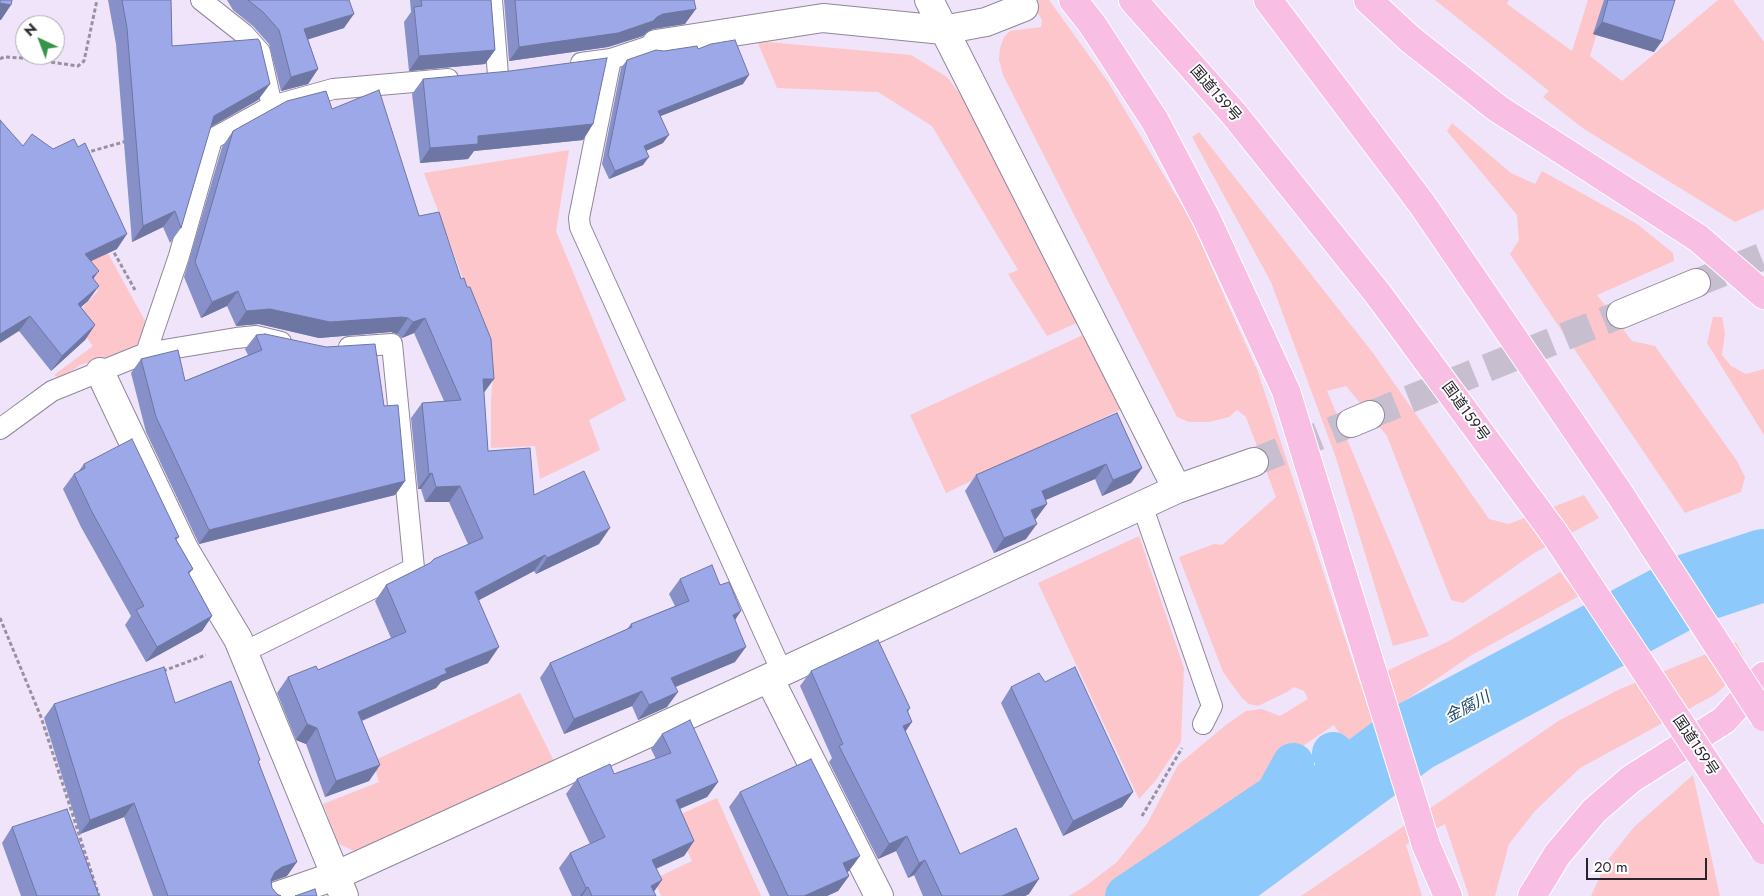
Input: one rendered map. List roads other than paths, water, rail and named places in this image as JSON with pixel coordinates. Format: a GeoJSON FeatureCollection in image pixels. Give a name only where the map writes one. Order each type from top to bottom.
{"type":"FeatureCollection","features":[{"type":"Feature","properties":{"kind":"highway"},"geometry":{"type":"LineString","coordinates":[[1073,0],[1092,24],[1155,122],[1208,220],[1286,391],[1426,845],[1448,896]]}},
{"type":"Feature","properties":{"kind":"highway","name":"国道159号"},"geometry":{"type":"LineString","coordinates":[[1133,0],[1234,114],[1378,294],[1554,533],[1764,850]]}},
{"type":"Feature","properties":{"kind":"highway"},"geometry":{"type":"LineString","coordinates":[[1268,0],[1422,204],[1619,492],[1764,717]]}},
{"type":"Feature","properties":{"kind":"highway"},"geometry":{"type":"LineString","coordinates":[[1368,0],[1410,39],[1497,108],[1698,238],[1764,296]]}},
{"type":"Feature","properties":{"kind":"highway"},"geometry":{"type":"LineString","coordinates":[[1532,896],[1557,855],[1594,811],[1631,778],[1724,720],[1764,676]]}},
{"type":"Feature","properties":{"kind":"street"},"geometry":{"type":"LineString","coordinates":[[929,0],[1177,489]]}},
{"type":"Feature","properties":{"kind":"street"},"geometry":{"type":"LineString","coordinates":[[656,44],[823,18],[943,30],[986,22],[1024,7]]}},
{"type":"Feature","properties":{"kind":"street"},"geometry":{"type":"LineString","coordinates":[[1621,314],[1696,284]]}},
{"type":"Feature","properties":{"kind":"street"},"geometry":{"type":"LineString","coordinates":[[100,372],[184,549],[242,647],[339,886]]}},
{"type":"Feature","properties":{"kind":"street"},"geometry":{"type":"LineString","coordinates":[[277,896],[339,886],[775,675],[1177,489],[1254,462]]}},
{"type":"Feature","properties":{"kind":"street"},"geometry":{"type":"LineString","coordinates":[[775,675],[879,896]]}},
{"type":"Feature","properties":{"kind":"lane"},"geometry":{"type":"LineString","coordinates":[[201,0],[244,34],[260,52],[272,106]]}},
{"type":"Feature","properties":{"kind":"lane"},"geometry":{"type":"LineString","coordinates":[[146,353],[179,256],[212,139],[272,106],[333,89],[491,75],[492,0]]}},
{"type":"Feature","properties":{"kind":"lane"},"geometry":{"type":"LineString","coordinates":[[563,66],[611,59],[656,44]]}},
{"type":"Feature","properties":{"kind":"lane"},"geometry":{"type":"LineString","coordinates":[[611,59],[579,218],[580,227],[775,675]]}},
{"type":"Feature","properties":{"kind":"lane"},"geometry":{"type":"LineString","coordinates":[[0,430],[52,391],[146,353],[256,336],[300,346]]}},
{"type":"Feature","properties":{"kind":"lane"},"geometry":{"type":"LineString","coordinates":[[242,647],[414,568],[392,344],[327,349]]}},
{"type":"Feature","properties":{"kind":"lane"},"geometry":{"type":"LineString","coordinates":[[1142,505],[1212,706],[1203,724]]}},
{"type":"Feature","properties":{"kind":"waterway","name":"金腐川"},"geometry":{"type":"LineString","coordinates":[[1198,896],[1413,737],[1691,589],[1764,565]]}},
{"type":"Feature","properties":{"kind":"waterway"},"geometry":{"type":"LineString","coordinates":[[1333,753],[1356,780]]}},
{"type":"Feature","properties":{"kind":"waterway"},"geometry":{"type":"LineString","coordinates":[[1126,896],[1276,795],[1293,764]]}},
{"type":"Feature","properties":{"kind":"tunnel"},"geometry":{"type":"LineString","coordinates":[[1696,283],[1764,256]]}},
{"type":"Feature","properties":{"kind":"tunnel"},"geometry":{"type":"LineString","coordinates":[[1370,415],[1621,314]]}},
{"type":"Feature","properties":{"kind":"tunnel"},"geometry":{"type":"LineString","coordinates":[[1254,462],[1351,423]]}}]}
